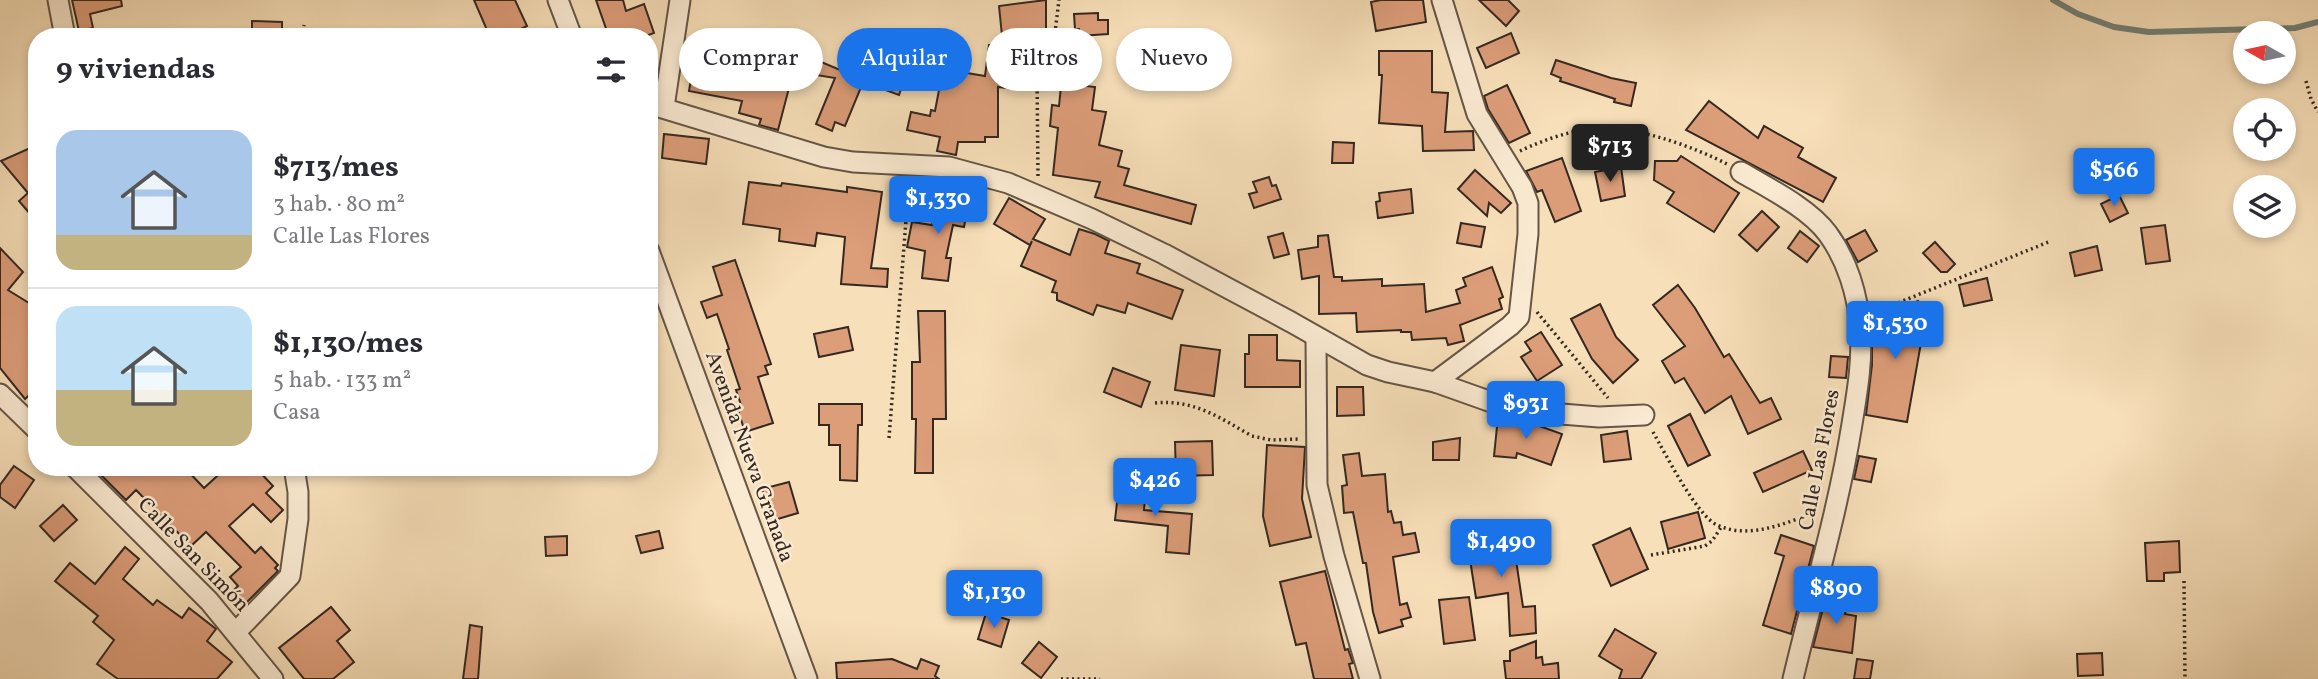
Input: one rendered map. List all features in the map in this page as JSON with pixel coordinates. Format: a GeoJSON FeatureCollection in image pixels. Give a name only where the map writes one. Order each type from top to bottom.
{"type":"FeatureCollection","features":[{"type":"Feature","properties":{"kind":"street"},"geometry":{"type":"LineString","coordinates":[[58,0],[63,28]]}},
{"type":"Feature","properties":{"kind":"street"},"geometry":{"type":"LineString","coordinates":[[558,0],[569,28]]}},
{"type":"Feature","properties":{"kind":"street"},"geometry":{"type":"LineString","coordinates":[[658,98],[680,0]]}},
{"type":"Feature","properties":{"kind":"street"},"geometry":{"type":"LineString","coordinates":[[1435,382],[1519,317],[1528,234],[1528,202],[1522,187],[1477,114],[1442,0]]}},
{"type":"Feature","properties":{"kind":"street"},"geometry":{"type":"LineString","coordinates":[[658,107],[824,157],[853,162],[965,170],[1008,183],[1164,254],[1367,365],[1388,372],[1435,382],[1497,404],[1536,412],[1568,416],[1644,415]]}},
{"type":"Feature","properties":{"kind":"street","name":"Calle Las Flores"},"geometry":{"type":"LineString","coordinates":[[1741,172],[1790,202],[1826,231],[1839,250],[1849,273],[1858,318],[1860,364],[1838,504],[1793,679]]}},
{"type":"Feature","properties":{"kind":"street","name":"Avenida Nueva Granada"},"geometry":{"type":"LineString","coordinates":[[658,275],[807,679]]}},
{"type":"Feature","properties":{"kind":"street"},"geometry":{"type":"LineString","coordinates":[[1316,337],[1317,485],[1370,679]]}},
{"type":"Feature","properties":{"kind":"street"},"geometry":{"type":"LineString","coordinates":[[0,394],[28,421]]}},
{"type":"Feature","properties":{"kind":"street","name":"Calle San Simón"},"geometry":{"type":"LineString","coordinates":[[84,476],[209,601],[272,679]]}},
{"type":"Feature","properties":{"kind":"street"},"geometry":{"type":"LineString","coordinates":[[236,632],[290,576],[298,519],[296,476]]}},
{"type":"Feature","properties":{"kind":"path"},"geometry":{"type":"LineString","coordinates":[[1038,195],[1037,75],[1050,73],[1059,0]]}},
{"type":"Feature","properties":{"kind":"path"},"geometry":{"type":"LineString","coordinates":[[2306,81],[2318,111]]}},
{"type":"Feature","properties":{"kind":"path"},"geometry":{"type":"LineString","coordinates":[[1505,159],[1523,149],[1558,138],[1587,130],[1608,128],[1637,133],[1703,152],[1741,172]]}},
{"type":"Feature","properties":{"kind":"path"},"geometry":{"type":"LineString","coordinates":[[889,438],[910,165]]}},
{"type":"Feature","properties":{"kind":"path"},"geometry":{"type":"LineString","coordinates":[[1858,318],[2051,241]]}},
{"type":"Feature","properties":{"kind":"path"},"geometry":{"type":"LineString","coordinates":[[1522,293],[1622,416]]}},
{"type":"Feature","properties":{"kind":"path"},"geometry":{"type":"LineString","coordinates":[[1155,403],[1180,403],[1202,408],[1260,439],[1317,439]]}},
{"type":"Feature","properties":{"kind":"path"},"geometry":{"type":"LineString","coordinates":[[1644,415],[1701,510],[1715,524],[1741,530],[1768,528],[1838,504]]}},
{"type":"Feature","properties":{"kind":"path"},"geometry":{"type":"LineString","coordinates":[[1651,555],[1705,546],[1722,526]]}},
{"type":"Feature","properties":{"kind":"path"},"geometry":{"type":"LineString","coordinates":[[2184,581],[2185,679]]}},
{"type":"Feature","properties":{"kind":"path"},"geometry":{"type":"LineString","coordinates":[[1061,679],[1100,679]]}},
{"type":"Feature","properties":{"kind":"building"},"geometry":{"type":"Polygon","coordinates":[[[72,0],[121,0],[122,6],[90,14],[93,28],[78,28],[72,0]]]}},
{"type":"Feature","properties":{"kind":"building"},"geometry":{"type":"Polygon","coordinates":[[[474,0],[515,0],[527,26],[523,28],[486,28],[474,0]]]}},
{"type":"Feature","properties":{"kind":"building"},"geometry":{"type":"Polygon","coordinates":[[[596,0],[623,0],[626,11],[644,4],[652,28],[606,28],[596,0]]]}},
{"type":"Feature","properties":{"kind":"building"},"geometry":{"type":"Polygon","coordinates":[[[1046,0],[1046,28],[1001,28],[999,6],[1046,0]]]}},
{"type":"Feature","properties":{"kind":"building"},"geometry":{"type":"Polygon","coordinates":[[[1423,0],[1426,22],[1376,31],[1371,2],[1423,0]]]}},
{"type":"Feature","properties":{"kind":"building"},"geometry":{"type":"Polygon","coordinates":[[[1479,0],[1508,0],[1519,11],[1506,26],[1479,0]]]}},
{"type":"Feature","properties":{"kind":"building"},"geometry":{"type":"Polygon","coordinates":[[[1098,13],[1098,20],[1108,20],[1108,34],[1102,34],[1102,28],[1075,28],[1074,14],[1098,13]]]}},
{"type":"Feature","properties":{"kind":"building"},"geometry":{"type":"Polygon","coordinates":[[[252,21],[282,22],[282,28],[252,28],[252,21]]]}},
{"type":"Feature","properties":{"kind":"building"},"geometry":{"type":"Polygon","coordinates":[[[1511,33],[1519,53],[1486,68],[1477,48],[1511,33]]]}},
{"type":"Feature","properties":{"kind":"building"},"geometry":{"type":"Polygon","coordinates":[[[1379,51],[1432,51],[1432,92],[1448,93],[1445,132],[1473,131],[1474,150],[1423,151],[1422,126],[1379,123],[1382,75],[1379,75],[1379,51]]]}},
{"type":"Feature","properties":{"kind":"building"},"geometry":{"type":"Polygon","coordinates":[[[1556,60],[1611,78],[1636,83],[1631,106],[1560,81],[1561,78],[1551,74],[1556,60]]]}},
{"type":"Feature","properties":{"kind":"building"},"geometry":{"type":"Polygon","coordinates":[[[823,63],[837,69],[837,91],[859,91],[845,126],[835,122],[832,131],[816,124],[835,78],[823,76],[823,63]]]}},
{"type":"Feature","properties":{"kind":"building"},"geometry":{"type":"Polygon","coordinates":[[[986,68],[986,91],[998,91],[998,137],[985,137],[985,142],[958,142],[956,155],[937,151],[940,137],[907,130],[911,112],[930,116],[931,110],[935,111],[939,91],[972,91],[972,74],[985,76],[986,68]]]}},
{"type":"Feature","properties":{"kind":"building"},"geometry":{"type":"Polygon","coordinates":[[[1507,85],[1530,133],[1509,143],[1488,109],[1484,96],[1507,85]]]}},
{"type":"Feature","properties":{"kind":"building"},"geometry":{"type":"Polygon","coordinates":[[[689,91],[788,91],[778,130],[759,125],[761,119],[739,113],[742,101],[689,91]]]}},
{"type":"Feature","properties":{"kind":"building"},"geometry":{"type":"Polygon","coordinates":[[[1060,91],[1094,91],[1092,110],[1106,112],[1099,145],[1122,151],[1118,166],[1129,169],[1124,185],[1196,205],[1191,224],[1095,197],[1100,182],[1053,175],[1058,128],[1050,126],[1052,105],[1059,106],[1060,91]]]}},
{"type":"Feature","properties":{"kind":"building"},"geometry":{"type":"Polygon","coordinates":[[[1709,101],[1758,138],[1764,126],[1803,148],[1798,157],[1836,178],[1823,202],[1686,130],[1709,101]]]}},
{"type":"Feature","properties":{"kind":"building"},"geometry":{"type":"Polygon","coordinates":[[[664,134],[709,139],[706,164],[662,158],[664,134]]]}},
{"type":"Feature","properties":{"kind":"building"},"geometry":{"type":"Polygon","coordinates":[[[1333,142],[1354,143],[1353,163],[1332,163],[1333,142]]]}},
{"type":"Feature","properties":{"kind":"building"},"geometry":{"type":"Polygon","coordinates":[[[28,149],[28,193],[1,161],[28,149]]]}},
{"type":"Feature","properties":{"kind":"building"},"geometry":{"type":"Polygon","coordinates":[[[1681,156],[1739,193],[1714,232],[1667,203],[1674,192],[1654,180],[1655,161],[1677,161],[1681,156]]]}},
{"type":"Feature","properties":{"kind":"building"},"geometry":{"type":"Polygon","coordinates":[[[1562,158],[1581,211],[1555,222],[1542,190],[1537,192],[1526,171],[1562,158]]]}},
{"type":"Feature","properties":{"kind":"building"},"geometry":{"type":"Polygon","coordinates":[[[1621,167],[1625,196],[1601,201],[1595,172],[1621,167]]]}},
{"type":"Feature","properties":{"kind":"building"},"geometry":{"type":"Polygon","coordinates":[[[1475,170],[1511,203],[1501,213],[1489,203],[1487,216],[1458,189],[1475,170]]]}},
{"type":"Feature","properties":{"kind":"building"},"geometry":{"type":"Polygon","coordinates":[[[1269,177],[1272,186],[1276,185],[1281,199],[1254,208],[1249,194],[1257,192],[1253,182],[1269,177]]]}},
{"type":"Feature","properties":{"kind":"building"},"geometry":{"type":"Polygon","coordinates":[[[749,182],[781,186],[782,183],[847,192],[847,187],[882,192],[871,268],[888,269],[887,287],[841,284],[845,237],[817,233],[815,246],[779,241],[780,229],[743,224],[749,182]]]}},
{"type":"Feature","properties":{"kind":"building"},"geometry":{"type":"Polygon","coordinates":[[[1411,189],[1413,213],[1378,218],[1376,202],[1380,201],[1379,193],[1411,189]]]}},
{"type":"Feature","properties":{"kind":"building"},"geometry":{"type":"Polygon","coordinates":[[[28,193],[28,212],[19,201],[28,193]]]}},
{"type":"Feature","properties":{"kind":"building"},"geometry":{"type":"Polygon","coordinates":[[[938,195],[969,201],[964,227],[953,225],[946,258],[951,258],[948,281],[922,278],[925,251],[907,247],[912,222],[932,225],[938,195]]]}},
{"type":"Feature","properties":{"kind":"building"},"geometry":{"type":"Polygon","coordinates":[[[2119,195],[2128,213],[2110,222],[2101,204],[2119,195]]]}},
{"type":"Feature","properties":{"kind":"building"},"geometry":{"type":"Polygon","coordinates":[[[1009,198],[1045,219],[1033,239],[1070,255],[1079,229],[1095,234],[1109,241],[1105,253],[1140,264],[1137,273],[1183,290],[1172,319],[1128,303],[1125,313],[1097,305],[1093,315],[1057,300],[1057,293],[1052,292],[1056,281],[1021,266],[1032,241],[1030,245],[994,224],[1009,198]]]}},
{"type":"Feature","properties":{"kind":"building"},"geometry":{"type":"Polygon","coordinates":[[[1762,211],[1779,227],[1757,251],[1739,235],[1762,211]]]}},
{"type":"Feature","properties":{"kind":"building"},"geometry":{"type":"Polygon","coordinates":[[[1461,223],[1485,227],[1481,247],[1457,243],[1461,223]]]}},
{"type":"Feature","properties":{"kind":"building"},"geometry":{"type":"Polygon","coordinates":[[[2165,225],[2170,261],[2146,264],[2141,228],[2165,225]]]}},
{"type":"Feature","properties":{"kind":"building"},"geometry":{"type":"Polygon","coordinates":[[[1865,230],[1877,251],[1858,262],[1846,240],[1865,230]]]}},
{"type":"Feature","properties":{"kind":"building"},"geometry":{"type":"Polygon","coordinates":[[[1800,231],[1819,246],[1807,262],[1788,248],[1800,231]]]}},
{"type":"Feature","properties":{"kind":"building"},"geometry":{"type":"Polygon","coordinates":[[[1283,233],[1289,254],[1274,258],[1268,237],[1283,233]]]}},
{"type":"Feature","properties":{"kind":"building"},"geometry":{"type":"Polygon","coordinates":[[[1328,235],[1334,277],[1342,277],[1342,281],[1382,279],[1382,286],[1424,284],[1426,312],[1460,303],[1456,290],[1466,286],[1463,278],[1492,267],[1503,297],[1499,299],[1502,309],[1460,325],[1464,341],[1448,345],[1446,338],[1412,340],[1411,332],[1401,330],[1357,332],[1356,313],[1319,314],[1319,276],[1302,279],[1298,250],[1318,247],[1318,236],[1328,235]]]}},
{"type":"Feature","properties":{"kind":"building"},"geometry":{"type":"Polygon","coordinates":[[[1935,242],[1955,264],[1947,272],[1941,272],[1923,253],[1935,242]]]}},
{"type":"Feature","properties":{"kind":"building"},"geometry":{"type":"Polygon","coordinates":[[[2097,246],[2102,270],[2075,276],[2070,253],[2097,246]]]}},
{"type":"Feature","properties":{"kind":"building"},"geometry":{"type":"Polygon","coordinates":[[[0,248],[23,272],[8,290],[28,302],[28,396],[25,399],[0,368],[0,248]]]}},
{"type":"Feature","properties":{"kind":"building"},"geometry":{"type":"Polygon","coordinates":[[[735,260],[771,364],[765,366],[768,374],[758,377],[773,423],[745,432],[737,407],[741,405],[736,390],[740,389],[727,350],[729,349],[717,314],[707,318],[701,302],[722,295],[713,267],[735,260]]]}},
{"type":"Feature","properties":{"kind":"building"},"geometry":{"type":"Polygon","coordinates":[[[1987,278],[1992,300],[1964,306],[1959,285],[1987,278]]]}},
{"type":"Feature","properties":{"kind":"building"},"geometry":{"type":"Polygon","coordinates":[[[1678,285],[1724,357],[1729,354],[1760,403],[1771,398],[1781,419],[1748,434],[1731,396],[1705,413],[1684,378],[1675,383],[1662,361],[1685,346],[1653,305],[1678,285]]]}},
{"type":"Feature","properties":{"kind":"building"},"geometry":{"type":"Polygon","coordinates":[[[1918,301],[1927,309],[1907,422],[1866,415],[1872,365],[1872,319],[1918,301]]]}},
{"type":"Feature","properties":{"kind":"building"},"geometry":{"type":"Polygon","coordinates":[[[1600,304],[1616,337],[1638,360],[1613,383],[1592,359],[1571,319],[1600,304]]]}},
{"type":"Feature","properties":{"kind":"building"},"geometry":{"type":"Polygon","coordinates":[[[918,311],[945,311],[946,419],[933,419],[933,473],[915,473],[916,419],[912,419],[912,362],[920,362],[918,311]]]}},
{"type":"Feature","properties":{"kind":"building"},"geometry":{"type":"Polygon","coordinates":[[[848,327],[853,350],[819,357],[814,334],[848,327]]]}},
{"type":"Feature","properties":{"kind":"building"},"geometry":{"type":"Polygon","coordinates":[[[1541,332],[1562,365],[1537,381],[1521,357],[1531,351],[1525,342],[1541,332]]]}},
{"type":"Feature","properties":{"kind":"building"},"geometry":{"type":"Polygon","coordinates":[[[1249,335],[1277,335],[1277,360],[1300,361],[1300,387],[1245,387],[1245,354],[1249,354],[1249,335]]]}},
{"type":"Feature","properties":{"kind":"building"},"geometry":{"type":"Polygon","coordinates":[[[1181,345],[1220,350],[1214,396],[1175,390],[1181,345]]]}},
{"type":"Feature","properties":{"kind":"building"},"geometry":{"type":"Polygon","coordinates":[[[1831,356],[1848,357],[1846,378],[1829,377],[1831,356]]]}},
{"type":"Feature","properties":{"kind":"building"},"geometry":{"type":"Polygon","coordinates":[[[1113,368],[1150,382],[1141,407],[1104,392],[1113,368]]]}},
{"type":"Feature","properties":{"kind":"building"},"geometry":{"type":"Polygon","coordinates":[[[1337,387],[1363,387],[1364,415],[1337,416],[1337,387]]]}},
{"type":"Feature","properties":{"kind":"building"},"geometry":{"type":"Polygon","coordinates":[[[819,404],[862,404],[862,425],[858,425],[857,481],[840,480],[840,445],[829,445],[829,425],[819,425],[819,404]]]}},
{"type":"Feature","properties":{"kind":"building"},"geometry":{"type":"Polygon","coordinates":[[[1690,414],[1710,455],[1688,466],[1668,426],[1690,414]]]}},
{"type":"Feature","properties":{"kind":"building"},"geometry":{"type":"Polygon","coordinates":[[[1498,417],[1531,423],[1562,434],[1551,465],[1517,453],[1516,458],[1494,456],[1498,417]]]}},
{"type":"Feature","properties":{"kind":"building"},"geometry":{"type":"Polygon","coordinates":[[[1627,431],[1631,459],[1604,462],[1601,435],[1627,431]]]}},
{"type":"Feature","properties":{"kind":"building"},"geometry":{"type":"Polygon","coordinates":[[[1460,438],[1459,460],[1433,460],[1433,442],[1460,438]]]}},
{"type":"Feature","properties":{"kind":"building"},"geometry":{"type":"Polygon","coordinates":[[[1212,441],[1213,475],[1176,476],[1175,442],[1212,441]]]}},
{"type":"Feature","properties":{"kind":"building"},"geometry":{"type":"Polygon","coordinates":[[[1267,445],[1305,447],[1302,499],[1311,537],[1270,546],[1263,516],[1267,445]]]}},
{"type":"Feature","properties":{"kind":"building"},"geometry":{"type":"Polygon","coordinates":[[[1803,451],[1812,470],[1763,492],[1754,473],[1803,451]]]}},
{"type":"Feature","properties":{"kind":"building"},"geometry":{"type":"Polygon","coordinates":[[[1359,453],[1362,476],[1385,474],[1388,512],[1391,511],[1394,523],[1401,522],[1403,535],[1415,533],[1419,552],[1393,557],[1400,605],[1407,603],[1411,617],[1401,620],[1403,626],[1379,633],[1353,512],[1344,513],[1342,486],[1347,485],[1343,455],[1359,453]]]}},
{"type":"Feature","properties":{"kind":"building"},"geometry":{"type":"Polygon","coordinates":[[[1859,456],[1876,459],[1871,482],[1854,479],[1859,456]]]}},
{"type":"Feature","properties":{"kind":"building"},"geometry":{"type":"Polygon","coordinates":[[[14,466],[34,480],[15,508],[0,497],[0,485],[14,466]]]}},
{"type":"Feature","properties":{"kind":"building"},"geometry":{"type":"Polygon","coordinates":[[[102,476],[193,476],[204,488],[217,476],[264,476],[273,486],[266,493],[283,510],[271,522],[253,504],[229,526],[255,553],[261,547],[278,565],[275,568],[278,571],[245,604],[233,591],[238,586],[230,577],[241,567],[206,532],[191,546],[136,490],[126,500],[102,476]]]}},
{"type":"Feature","properties":{"kind":"building"},"geometry":{"type":"Polygon","coordinates":[[[789,482],[798,513],[771,521],[762,489],[789,482]]]}},
{"type":"Feature","properties":{"kind":"building"},"geometry":{"type":"Polygon","coordinates":[[[1119,485],[1146,488],[1144,510],[1192,514],[1189,554],[1166,552],[1168,526],[1115,520],[1119,485]]]}},
{"type":"Feature","properties":{"kind":"building"},"geometry":{"type":"Polygon","coordinates":[[[63,505],[77,520],[54,541],[40,526],[63,505]]]}},
{"type":"Feature","properties":{"kind":"building"},"geometry":{"type":"Polygon","coordinates":[[[1698,512],[1705,538],[1668,549],[1661,522],[1698,512]]]}},
{"type":"Feature","properties":{"kind":"building"},"geometry":{"type":"Polygon","coordinates":[[[1630,528],[1648,569],[1611,586],[1593,545],[1630,528]]]}},
{"type":"Feature","properties":{"kind":"building"},"geometry":{"type":"Polygon","coordinates":[[[659,531],[663,548],[641,553],[636,536],[659,531]]]}},
{"type":"Feature","properties":{"kind":"building"},"geometry":{"type":"Polygon","coordinates":[[[1512,533],[1523,607],[1535,606],[1536,633],[1510,636],[1508,593],[1476,598],[1467,540],[1512,533]]]}},
{"type":"Feature","properties":{"kind":"building"},"geometry":{"type":"Polygon","coordinates":[[[1781,535],[1814,546],[1791,634],[1763,625],[1784,556],[1775,553],[1781,535]]]}},
{"type":"Feature","properties":{"kind":"building"},"geometry":{"type":"Polygon","coordinates":[[[567,536],[567,555],[546,556],[545,537],[567,536]]]}},
{"type":"Feature","properties":{"kind":"building"},"geometry":{"type":"Polygon","coordinates":[[[2179,541],[2180,572],[2164,573],[2164,581],[2147,581],[2145,543],[2179,541]]]}},
{"type":"Feature","properties":{"kind":"building"},"geometry":{"type":"Polygon","coordinates":[[[125,547],[139,559],[123,579],[153,605],[157,600],[182,618],[189,608],[216,629],[207,641],[232,662],[217,679],[118,679],[97,664],[114,640],[93,622],[98,616],[55,581],[70,563],[95,584],[125,547]]]}},
{"type":"Feature","properties":{"kind":"building"},"geometry":{"type":"Polygon","coordinates":[[[1325,571],[1345,650],[1348,649],[1353,663],[1349,664],[1353,679],[1314,679],[1306,643],[1296,645],[1280,582],[1325,571]]]}},
{"type":"Feature","properties":{"kind":"building"},"geometry":{"type":"Polygon","coordinates":[[[1827,593],[1848,597],[1845,614],[1856,616],[1852,653],[1813,647],[1827,593]]]}},
{"type":"Feature","properties":{"kind":"building"},"geometry":{"type":"Polygon","coordinates":[[[1469,597],[1475,640],[1444,644],[1439,600],[1469,597]]]}},
{"type":"Feature","properties":{"kind":"building"},"geometry":{"type":"Polygon","coordinates":[[[331,607],[350,630],[337,641],[354,662],[333,679],[304,679],[279,648],[331,607]]]}},
{"type":"Feature","properties":{"kind":"building"},"geometry":{"type":"Polygon","coordinates":[[[986,613],[1009,620],[1001,647],[978,639],[986,613]]]}},
{"type":"Feature","properties":{"kind":"building"},"geometry":{"type":"Polygon","coordinates":[[[470,625],[482,627],[478,679],[463,679],[470,625]]]}},
{"type":"Feature","properties":{"kind":"building"},"geometry":{"type":"Polygon","coordinates":[[[1615,629],[1656,653],[1641,679],[1619,679],[1622,670],[1599,656],[1615,629]]]}},
{"type":"Feature","properties":{"kind":"building"},"geometry":{"type":"Polygon","coordinates":[[[1536,641],[1536,658],[1542,657],[1543,665],[1558,663],[1559,679],[1506,679],[1504,661],[1510,661],[1510,651],[1536,641]]]}},
{"type":"Feature","properties":{"kind":"building"},"geometry":{"type":"Polygon","coordinates":[[[1039,642],[1057,657],[1041,678],[1022,663],[1039,642]]]}},
{"type":"Feature","properties":{"kind":"building"},"geometry":{"type":"Polygon","coordinates":[[[2102,653],[2103,675],[2078,676],[2077,654],[2102,653]]]}},
{"type":"Feature","properties":{"kind":"building"},"geometry":{"type":"Polygon","coordinates":[[[892,659],[917,669],[921,659],[939,666],[935,676],[939,679],[837,679],[836,663],[892,659]]]}},
{"type":"Feature","properties":{"kind":"building"},"geometry":{"type":"Polygon","coordinates":[[[1857,659],[1873,661],[1870,679],[1854,679],[1857,659]]]}},
{"type":"Feature","properties":{"kind":"waterway"},"geometry":{"type":"LineString","coordinates":[[2053,0],[2078,14],[2114,27],[2149,32],[2295,28],[2318,22]]}}]}
